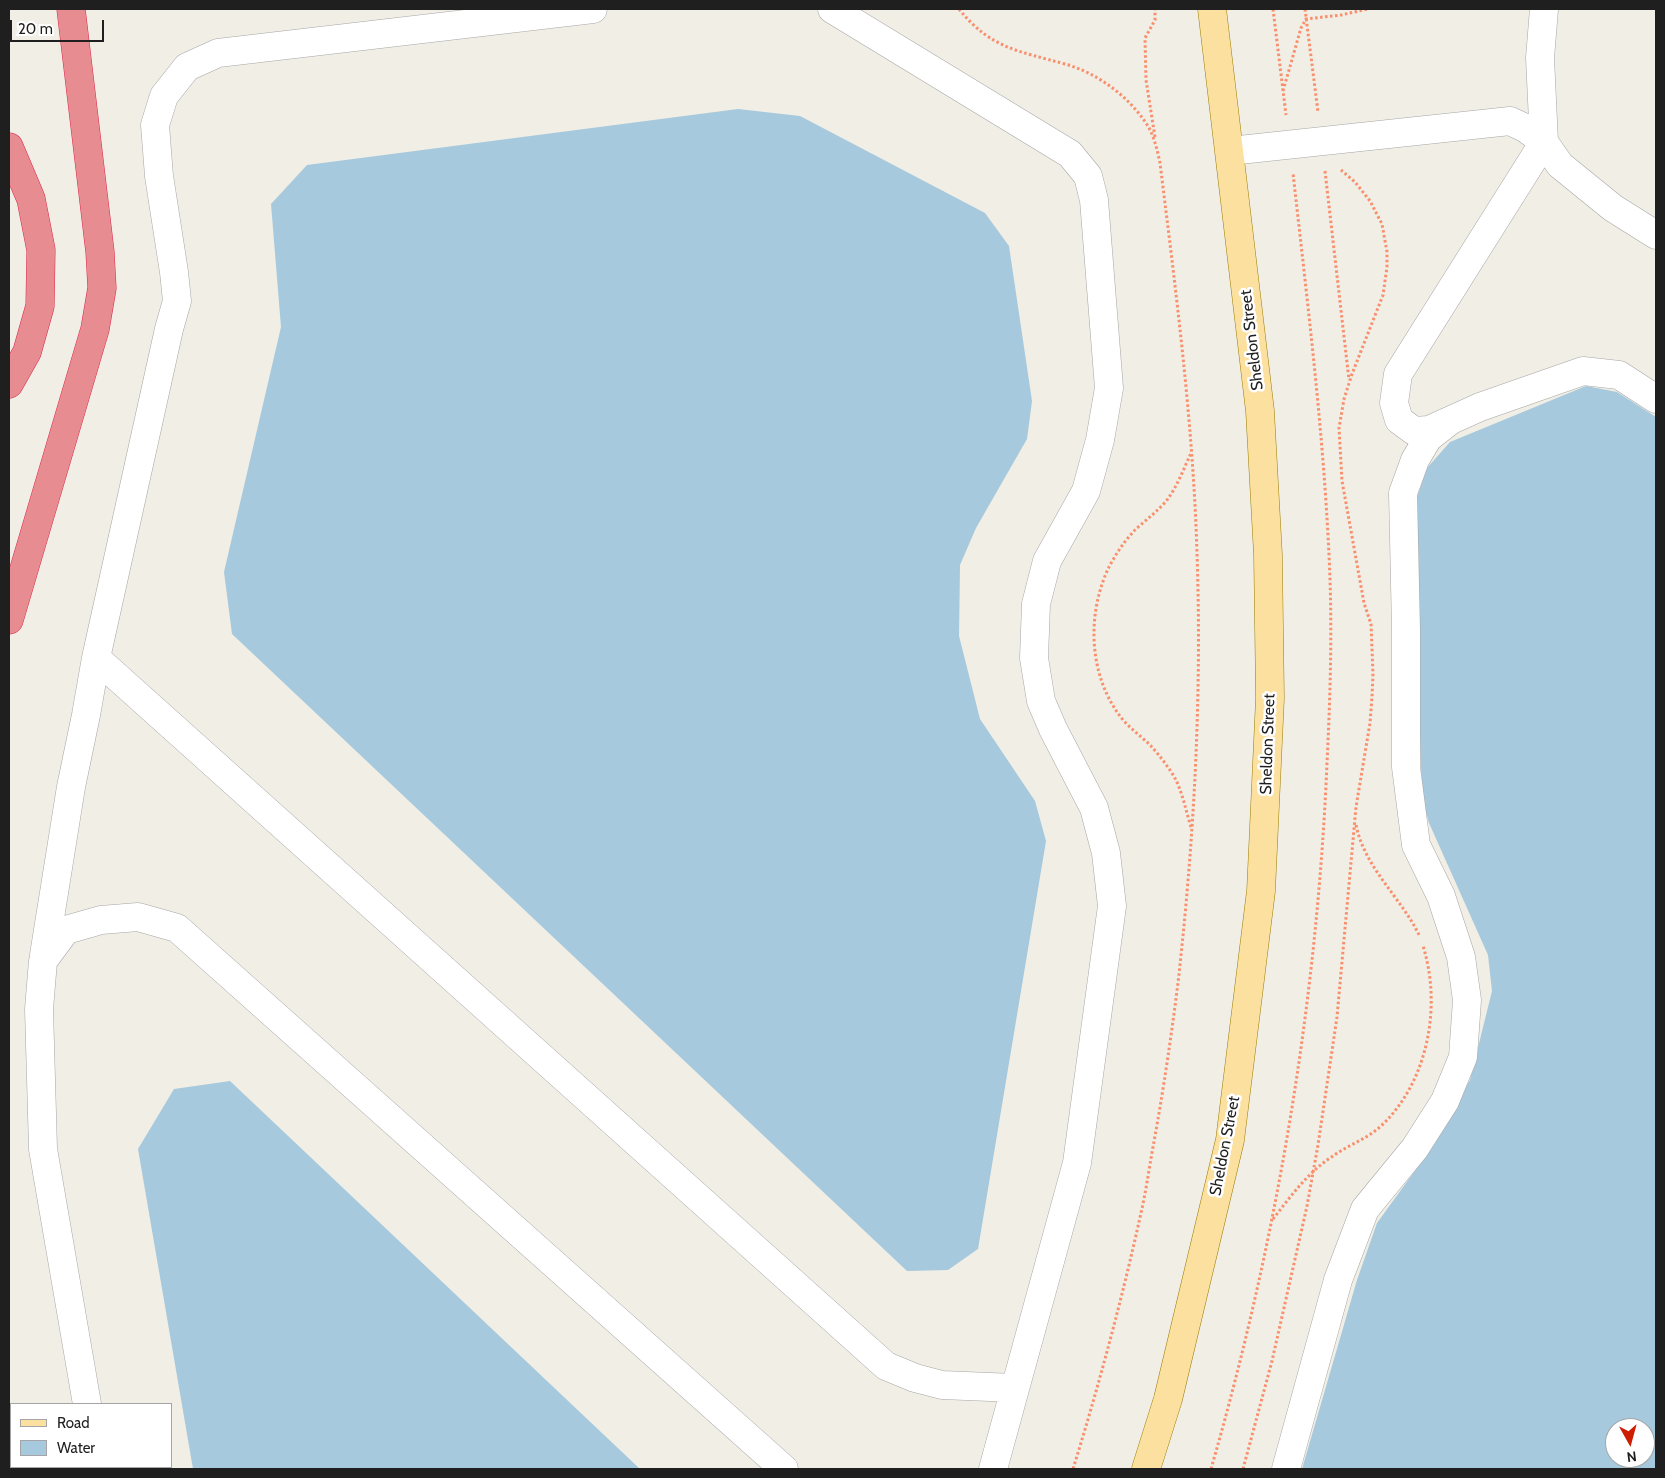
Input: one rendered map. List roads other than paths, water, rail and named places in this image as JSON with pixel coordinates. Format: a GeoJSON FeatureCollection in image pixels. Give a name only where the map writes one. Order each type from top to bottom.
{"type":"FeatureCollection","features":[{"type":"Feature","properties":{"kind":"highway"},"geometry":{"type":"LineString","coordinates":[[9,620],[95,329],[102,288],[100,252],[71,9]]}},
{"type":"Feature","properties":{"kind":"highway"},"geometry":{"type":"LineString","coordinates":[[9,147],[31,199],[41,250],[40,306],[27,352],[9,384]]}},
{"type":"Feature","properties":{"kind":"main road","name":"Sheldon Street"},"geometry":{"type":"LineString","coordinates":[[1146,1469],[1168,1399],[1230,1140],[1261,892],[1270,698],[1268,555],[1260,411],[1212,9]]}},
{"type":"Feature","properties":{"kind":"lane"},"geometry":{"type":"LineString","coordinates":[[87,1403],[43,1149],[39,1009],[43,961],[71,788],[96,658],[177,301],[159,176],[155,125],[164,96],[187,67],[218,53],[593,9]]}},
{"type":"Feature","properties":{"kind":"lane"},"geometry":{"type":"LineString","coordinates":[[832,9],[1070,154],[1088,176],[1094,200],[1109,388],[1100,440],[1086,490],[1047,561],[1036,604],[1034,658],[1041,701],[1053,729],[1094,808],[1106,853],[1112,906],[1077,1163],[993,1469]]}},
{"type":"Feature","properties":{"kind":"lane"},"geometry":{"type":"LineString","coordinates":[[1286,1469],[1338,1280],[1365,1210],[1415,1148],[1445,1101],[1463,1057],[1468,1000],[1461,957],[1441,896],[1416,845],[1406,767],[1406,629],[1403,493],[1399,420],[1394,403],[1398,374],[1544,142],[1540,58],[1544,9]]}},
{"type":"Feature","properties":{"kind":"lane"},"geometry":{"type":"LineString","coordinates":[[1230,151],[1323,150],[1510,122],[1525,128],[1544,142],[1560,165],[1613,208],[1656,235]]}},
{"type":"Feature","properties":{"kind":"lane"},"geometry":{"type":"LineString","coordinates":[[1399,420],[1414,431],[1429,430],[1480,407],[1583,370],[1619,375],[1656,399]]}},
{"type":"Feature","properties":{"kind":"lane"},"geometry":{"type":"LineString","coordinates":[[1403,493],[1415,460],[1428,438],[1451,420]]}},
{"type":"Feature","properties":{"kind":"lane"},"geometry":{"type":"LineString","coordinates":[[96,658],[886,1366],[915,1378],[942,1385],[1014,1388]]}},
{"type":"Feature","properties":{"kind":"lane"},"geometry":{"type":"LineString","coordinates":[[43,961],[66,930],[101,920],[138,917],[177,928],[784,1469]]}},
{"type":"Feature","properties":{"kind":"water"},"geometry":{"type":"Polygon","coordinates":[[[738,109],[800,116],[985,213],[1009,246],[1032,401],[1027,439],[976,528],[960,565],[959,636],[980,719],[1035,801],[1046,841],[978,1249],[948,1270],[907,1271],[232,634],[224,572],[281,327],[271,204],[307,165],[738,109]]]}},
{"type":"Feature","properties":{"kind":"water"},"geometry":{"type":"Polygon","coordinates":[[[1586,386],[1617,392],[1656,417],[1656,1469],[1302,1469],[1357,1280],[1377,1223],[1422,1161],[1470,1080],[1492,991],[1488,955],[1429,823],[1422,798],[1413,509],[1427,468],[1450,442],[1586,386]]]}},
{"type":"Feature","properties":{"kind":"water"},"geometry":{"type":"Polygon","coordinates":[[[230,1081],[640,1469],[193,1469],[138,1149],[174,1089],[230,1081]]]}}]}
